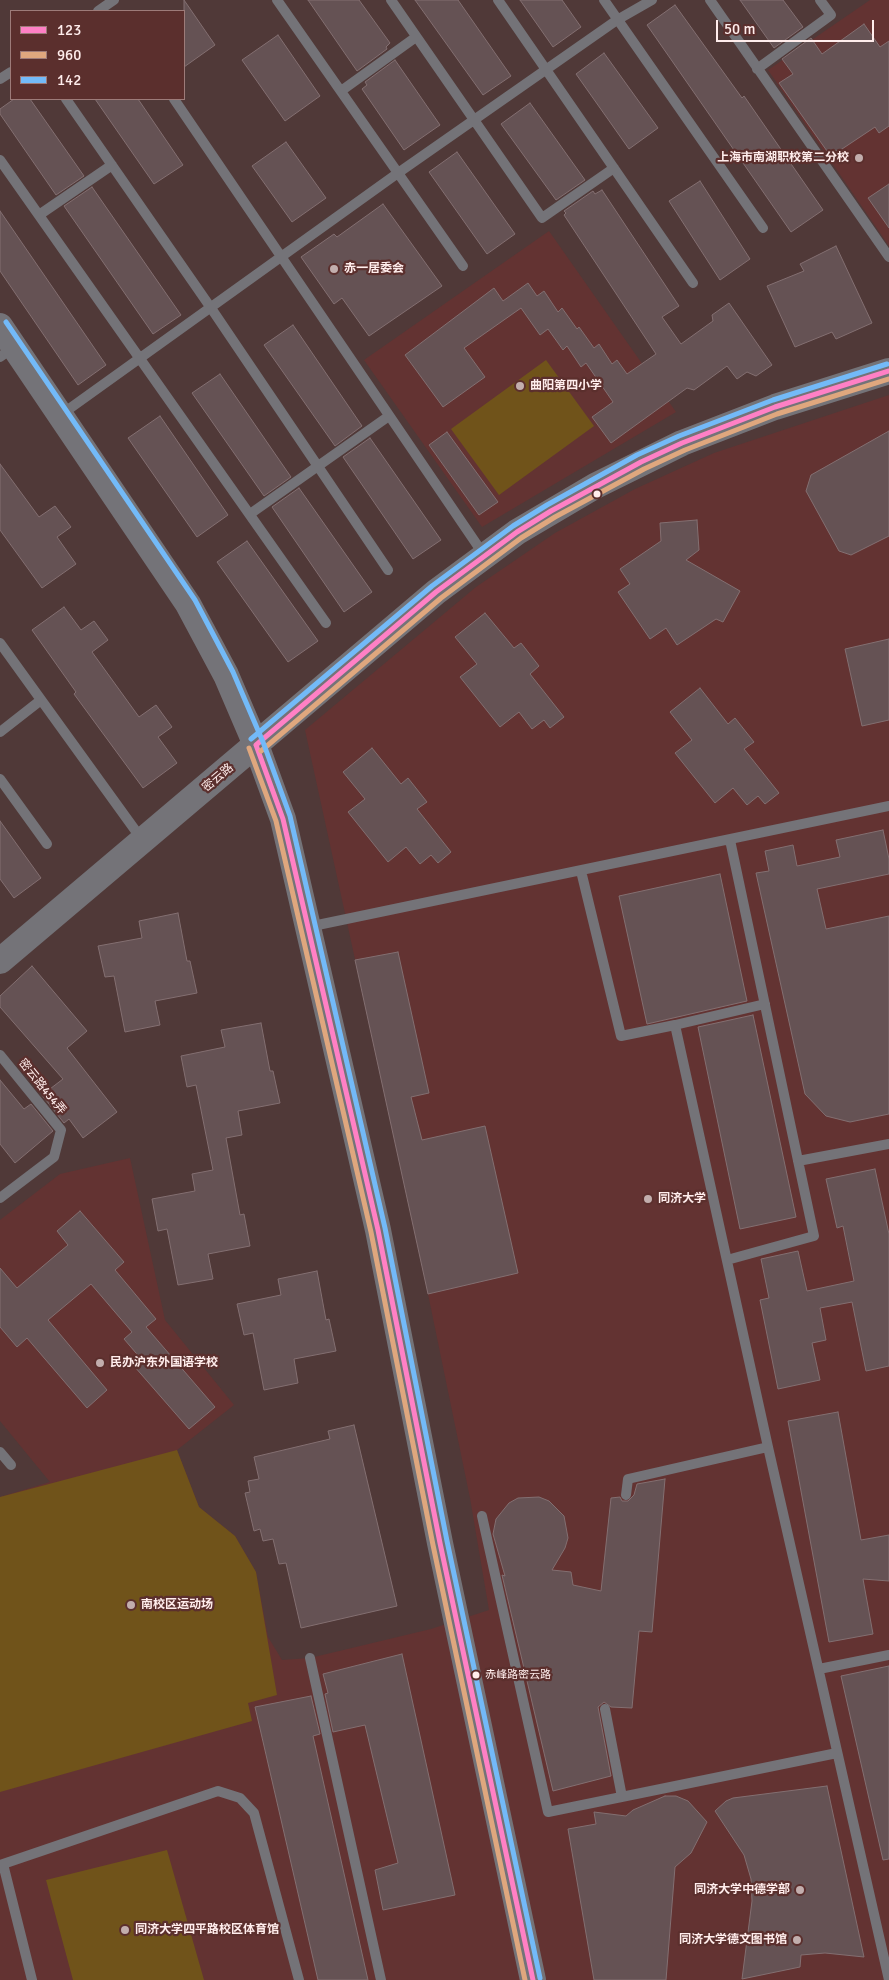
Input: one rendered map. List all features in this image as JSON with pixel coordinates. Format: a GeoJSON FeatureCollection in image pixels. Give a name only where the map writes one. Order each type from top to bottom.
{"type":"FeatureCollection","features":[{"type":"Feature","properties":{"kind":"street"},"geometry":{"type":"LineString","coordinates":[[5,343],[61,415],[188,604],[226,675],[256,745],[283,819],[378,1230],[440,1544],[533,1980]]}},
{"type":"Feature","properties":{"kind":"street","name":"密云路"},"geometry":{"type":"LineString","coordinates":[[0,961],[436,592],[484,556],[551,511],[640,462],[682,443],[776,407],[889,371]]}},
{"type":"Feature","properties":{"kind":"lane"},"geometry":{"type":"LineString","coordinates":[[278,0],[463,266]]}},
{"type":"Feature","properties":{"kind":"lane"},"geometry":{"type":"LineString","coordinates":[[391,0],[542,218],[614,168]]}},
{"type":"Feature","properties":{"kind":"lane"},"geometry":{"type":"LineString","coordinates":[[498,0],[693,282]]}},
{"type":"Feature","properties":{"kind":"lane"},"geometry":{"type":"LineString","coordinates":[[604,0],[763,228]]}},
{"type":"Feature","properties":{"kind":"lane"},"geometry":{"type":"LineString","coordinates":[[61,415],[473,120],[617,20],[652,0]]}},
{"type":"Feature","properties":{"kind":"lane"},"geometry":{"type":"LineString","coordinates":[[710,0],[889,258]]}},
{"type":"Feature","properties":{"kind":"lane"},"geometry":{"type":"LineString","coordinates":[[757,69],[831,15],[820,0]]}},
{"type":"Feature","properties":{"kind":"lane"},"geometry":{"type":"LineString","coordinates":[[100,10],[112,5]]}},
{"type":"Feature","properties":{"kind":"lane"},"geometry":{"type":"LineString","coordinates":[[341,91],[416,37]]}},
{"type":"Feature","properties":{"kind":"lane"},"geometry":{"type":"LineString","coordinates":[[67,100],[211,308],[388,570]]}},
{"type":"Feature","properties":{"kind":"lane"},"geometry":{"type":"LineString","coordinates":[[175,100],[484,556]]}},
{"type":"Feature","properties":{"kind":"lane"},"geometry":{"type":"LineString","coordinates":[[0,160],[326,623]]}},
{"type":"Feature","properties":{"kind":"lane"},"geometry":{"type":"LineString","coordinates":[[39,215],[112,165]]}},
{"type":"Feature","properties":{"kind":"lane"},"geometry":{"type":"LineString","coordinates":[[250,514],[389,416]]}},
{"type":"Feature","properties":{"kind":"lane"},"geometry":{"type":"LineString","coordinates":[[0,643],[143,840]]}},
{"type":"Feature","properties":{"kind":"lane"},"geometry":{"type":"LineString","coordinates":[[0,732],[41,700]]}},
{"type":"Feature","properties":{"kind":"lane"},"geometry":{"type":"LineString","coordinates":[[0,779],[46,844]]}},
{"type":"Feature","properties":{"kind":"lane"},"geometry":{"type":"LineString","coordinates":[[308,927],[889,806]]}},
{"type":"Feature","properties":{"kind":"lane"},"geometry":{"type":"LineString","coordinates":[[727,1260],[814,1236],[730,840]]}},
{"type":"Feature","properties":{"kind":"lane"},"geometry":{"type":"LineString","coordinates":[[581,871],[620,1036],[765,1004]]}},
{"type":"Feature","properties":{"kind":"lane"},"geometry":{"type":"LineString","coordinates":[[676,1025],[836,1753],[889,1980]]}},
{"type":"Feature","properties":{"kind":"lane","name":"密云路454弄"},"geometry":{"type":"LineString","coordinates":[[0,1055],[61,1130],[54,1157],[2,1192]]}},
{"type":"Feature","properties":{"kind":"lane"},"geometry":{"type":"LineString","coordinates":[[798,1161],[889,1144]]}},
{"type":"Feature","properties":{"kind":"lane"},"geometry":{"type":"LineString","coordinates":[[626,1495],[628,1479],[768,1448]]}},
{"type":"Feature","properties":{"kind":"lane"},"geometry":{"type":"LineString","coordinates":[[0,1452],[11,1465]]}},
{"type":"Feature","properties":{"kind":"lane"},"geometry":{"type":"LineString","coordinates":[[482,1516],[548,1812],[836,1753]]}},
{"type":"Feature","properties":{"kind":"lane"},"geometry":{"type":"LineString","coordinates":[[818,1669],[889,1655]]}},
{"type":"Feature","properties":{"kind":"lane"},"geometry":{"type":"LineString","coordinates":[[310,1658],[381,1980]]}},
{"type":"Feature","properties":{"kind":"lane"},"geometry":{"type":"LineString","coordinates":[[605,1709],[622,1797]]}},
{"type":"Feature","properties":{"kind":"lane"},"geometry":{"type":"LineString","coordinates":[[32,1980],[1,1865],[218,1791],[240,1798],[254,1813],[299,1980]]}},
{"type":"Feature","properties":{"kind":"shaded area","name":"上海市南湖职校第二分校"},"geometry":{"type":"Polygon","coordinates":[[[870,0],[889,0],[889,246],[768,70],[870,0]]]}},
{"type":"Feature","properties":{"kind":"shaded area","name":"曲阳第四小学"},"geometry":{"type":"Polygon","coordinates":[[[549,231],[676,412],[482,527],[364,360],[549,231]]]}},
{"type":"Feature","properties":{"kind":"shaded area"},"geometry":{"type":"Polygon","coordinates":[[[546,360],[594,426],[499,495],[451,429],[546,360]]]}},
{"type":"Feature","properties":{"kind":"shaded area","name":"同济大学"},"geometry":{"type":"Polygon","coordinates":[[[889,395],[889,1980],[0,1980],[0,1497],[50,1482],[0,1421],[0,1220],[60,1174],[130,1158],[165,1320],[234,1405],[177,1450],[199,1507],[235,1536],[256,1572],[268,1637],[282,1660],[310,1658],[431,1629],[489,1610],[470,1498],[428,1294],[305,730],[476,587],[555,533],[635,489],[714,453],[889,395]]]}},
{"type":"Feature","properties":{"kind":"shaded area","name":"南校区运动场"},"geometry":{"type":"Polygon","coordinates":[[[177,1450],[199,1507],[235,1536],[256,1572],[277,1695],[248,1703],[252,1721],[0,1792],[0,1497],[177,1450]]]}},
{"type":"Feature","properties":{"kind":"shaded area","name":"同济大学四平路校区体育馆"},"geometry":{"type":"Polygon","coordinates":[[[167,1850],[204,1980],[73,1980],[46,1880],[167,1850]]]}},
{"type":"Feature","properties":{"kind":"building"},"geometry":{"type":"Polygon","coordinates":[[[184,0],[215,45],[185,66],[185,10],[184,0]]]}},
{"type":"Feature","properties":{"kind":"building"},"geometry":{"type":"Polygon","coordinates":[[[308,0],[359,0],[390,43],[386,47],[387,49],[357,71],[308,0]]]}},
{"type":"Feature","properties":{"kind":"building"},"geometry":{"type":"Polygon","coordinates":[[[415,0],[458,0],[511,76],[483,95],[415,0]]]}},
{"type":"Feature","properties":{"kind":"building"},"geometry":{"type":"Polygon","coordinates":[[[520,0],[562,0],[581,27],[553,47],[520,0]]]}},
{"type":"Feature","properties":{"kind":"building"},"geometry":{"type":"Polygon","coordinates":[[[740,0],[783,0],[803,27],[774,48],[740,0]]]}},
{"type":"Feature","properties":{"kind":"building"},"geometry":{"type":"Polygon","coordinates":[[[675,5],[742,98],[744,96],[823,210],[791,232],[647,25],[675,5]]]}},
{"type":"Feature","properties":{"kind":"building"},"geometry":{"type":"Polygon","coordinates":[[[864,24],[880,47],[889,41],[889,126],[879,133],[875,127],[839,151],[827,151],[779,83],[793,74],[782,59],[811,38],[822,54],[864,24]]]}},
{"type":"Feature","properties":{"kind":"building"},"geometry":{"type":"Polygon","coordinates":[[[278,35],[320,96],[285,121],[242,60],[278,35]]]}},
{"type":"Feature","properties":{"kind":"building"},"geometry":{"type":"Polygon","coordinates":[[[604,53],[658,128],[629,149],[576,74],[604,53]]]}},
{"type":"Feature","properties":{"kind":"building"},"geometry":{"type":"Polygon","coordinates":[[[395,60],[440,125],[404,150],[362,89],[367,85],[365,82],[395,60]]]}},
{"type":"Feature","properties":{"kind":"building"},"geometry":{"type":"Polygon","coordinates":[[[13,100],[31,100],[84,176],[56,195],[0,114],[0,109],[13,100]]]}},
{"type":"Feature","properties":{"kind":"building"},"geometry":{"type":"Polygon","coordinates":[[[96,100],[139,100],[183,165],[154,184],[96,100]]]}},
{"type":"Feature","properties":{"kind":"building"},"geometry":{"type":"Polygon","coordinates":[[[530,103],[585,180],[556,200],[501,124],[530,103]]]}},
{"type":"Feature","properties":{"kind":"building"},"geometry":{"type":"Polygon","coordinates":[[[286,142],[326,198],[292,222],[252,166],[286,142]]]}},
{"type":"Feature","properties":{"kind":"building"},"geometry":{"type":"Polygon","coordinates":[[[457,152],[515,234],[487,254],[429,172],[457,152]]]}},
{"type":"Feature","properties":{"kind":"building"},"geometry":{"type":"Polygon","coordinates":[[[700,181],[750,259],[720,280],[669,201],[700,181]]]}},
{"type":"Feature","properties":{"kind":"building"},"geometry":{"type":"Polygon","coordinates":[[[889,184],[889,228],[868,198],[889,184]]]}},
{"type":"Feature","properties":{"kind":"building"},"geometry":{"type":"Polygon","coordinates":[[[92,187],[181,315],[153,334],[64,206],[92,187]]]}},
{"type":"Feature","properties":{"kind":"building"},"geometry":{"type":"Polygon","coordinates":[[[602,190],[679,306],[662,317],[681,344],[713,321],[712,315],[729,303],[772,365],[756,376],[747,372],[737,379],[727,366],[694,390],[687,388],[611,443],[592,417],[613,402],[586,363],[581,367],[567,346],[563,350],[548,329],[540,335],[521,308],[464,348],[485,377],[443,407],[405,355],[494,288],[503,301],[528,283],[537,296],[544,291],[558,312],[562,308],[594,348],[599,344],[612,364],[617,360],[627,374],[656,354],[564,215],[566,213],[564,211],[593,191],[595,194],[602,190]]]}},
{"type":"Feature","properties":{"kind":"building"},"geometry":{"type":"Polygon","coordinates":[[[383,204],[442,286],[369,336],[342,298],[334,304],[301,257],[334,234],[337,237],[383,204]]]}},
{"type":"Feature","properties":{"kind":"building"},"geometry":{"type":"Polygon","coordinates":[[[0,211],[106,365],[78,385],[0,271],[0,211]]]}},
{"type":"Feature","properties":{"kind":"building"},"geometry":{"type":"Polygon","coordinates":[[[836,246],[872,323],[836,339],[832,332],[795,347],[767,286],[804,271],[800,264],[836,246]]]}},
{"type":"Feature","properties":{"kind":"building"},"geometry":{"type":"Polygon","coordinates":[[[293,325],[362,426],[335,446],[264,345],[293,325]]]}},
{"type":"Feature","properties":{"kind":"building"},"geometry":{"type":"Polygon","coordinates":[[[220,374],[291,477],[264,496],[192,393],[220,374]]]}},
{"type":"Feature","properties":{"kind":"building"},"geometry":{"type":"Polygon","coordinates":[[[160,416],[228,515],[197,537],[128,438],[160,416]]]}},
{"type":"Feature","properties":{"kind":"building"},"geometry":{"type":"Polygon","coordinates":[[[889,431],[889,536],[851,555],[839,551],[806,491],[811,475],[889,431]]]}},
{"type":"Feature","properties":{"kind":"building"},"geometry":{"type":"Polygon","coordinates":[[[447,432],[498,502],[479,515],[429,445],[447,432]]]}},
{"type":"Feature","properties":{"kind":"building"},"geometry":{"type":"Polygon","coordinates":[[[370,438],[441,540],[413,559],[343,457],[370,438]]]}},
{"type":"Feature","properties":{"kind":"building"},"geometry":{"type":"Polygon","coordinates":[[[0,464],[39,517],[55,506],[71,527],[57,537],[76,564],[42,588],[0,530],[0,464]]]}},
{"type":"Feature","properties":{"kind":"building"},"geometry":{"type":"Polygon","coordinates":[[[299,488],[372,592],[344,612],[272,507],[299,488]]]}},
{"type":"Feature","properties":{"kind":"building"},"geometry":{"type":"Polygon","coordinates":[[[697,520],[699,550],[686,560],[740,591],[723,622],[716,619],[677,645],[666,628],[650,639],[618,592],[630,584],[620,569],[661,541],[660,523],[697,520]]]}},
{"type":"Feature","properties":{"kind":"building"},"geometry":{"type":"Polygon","coordinates":[[[247,541],[318,641],[288,662],[217,562],[247,541]]]}},
{"type":"Feature","properties":{"kind":"building"},"geometry":{"type":"Polygon","coordinates":[[[64,607],[81,630],[94,621],[108,640],[92,652],[139,717],[156,705],[172,727],[158,737],[177,763],[143,788],[74,694],[76,692],[32,630],[64,607]]]}},
{"type":"Feature","properties":{"kind":"building"},"geometry":{"type":"Polygon","coordinates":[[[485,613],[514,648],[521,643],[539,666],[530,674],[564,717],[550,728],[544,720],[532,729],[519,712],[500,727],[460,677],[477,664],[455,637],[485,613]]]}},
{"type":"Feature","properties":{"kind":"building"},"geometry":{"type":"Polygon","coordinates":[[[889,639],[889,720],[862,726],[845,649],[889,639]]]}},
{"type":"Feature","properties":{"kind":"building"},"geometry":{"type":"Polygon","coordinates":[[[700,688],[728,724],[735,718],[754,742],[744,749],[779,793],[765,804],[758,796],[747,805],[733,788],[715,803],[675,753],[692,740],[670,712],[700,688]]]}},
{"type":"Feature","properties":{"kind":"building"},"geometry":{"type":"Polygon","coordinates":[[[372,748],[401,784],[408,778],[427,802],[417,809],[451,852],[438,863],[431,855],[420,864],[406,847],[388,862],[348,812],[365,799],[343,772],[372,748]]]}},
{"type":"Feature","properties":{"kind":"building"},"geometry":{"type":"Polygon","coordinates":[[[0,821],[41,878],[14,898],[0,879],[0,821]]]}},
{"type":"Feature","properties":{"kind":"building"},"geometry":{"type":"Polygon","coordinates":[[[883,830],[889,859],[889,874],[817,889],[826,929],[889,916],[889,1114],[850,1122],[826,1116],[805,1094],[756,873],[769,871],[765,851],[793,845],[797,866],[840,857],[836,840],[883,830]]]}},
{"type":"Feature","properties":{"kind":"building"},"geometry":{"type":"Polygon","coordinates":[[[720,874],[747,1001],[647,1024],[619,896],[720,874]]]}},
{"type":"Feature","properties":{"kind":"building"},"geometry":{"type":"Polygon","coordinates":[[[178,913],[187,961],[190,961],[197,993],[155,1001],[160,1025],[125,1032],[114,976],[105,977],[98,946],[142,938],[139,921],[178,913]]]}},
{"type":"Feature","properties":{"kind":"building"},"geometry":{"type":"Polygon","coordinates":[[[398,952],[429,1093],[411,1097],[422,1140],[485,1126],[518,1273],[428,1294],[355,960],[398,952]]]}},
{"type":"Feature","properties":{"kind":"building"},"geometry":{"type":"Polygon","coordinates":[[[32,966],[87,1031],[67,1048],[117,1112],[83,1138],[69,1119],[64,1123],[42,1095],[63,1079],[0,1007],[0,996],[32,966]]]}},
{"type":"Feature","properties":{"kind":"building"},"geometry":{"type":"Polygon","coordinates":[[[753,1015],[796,1217],[740,1229],[698,1027],[753,1015]]]}},
{"type":"Feature","properties":{"kind":"building"},"geometry":{"type":"Polygon","coordinates":[[[261,1023],[270,1071],[273,1071],[280,1103],[238,1111],[242,1135],[226,1138],[240,1215],[244,1214],[250,1246],[208,1254],[213,1279],[178,1285],[167,1229],[158,1231],[152,1199],[195,1191],[192,1174],[213,1170],[196,1085],[187,1087],[181,1056],[225,1047],[221,1030],[261,1023]]]}},
{"type":"Feature","properties":{"kind":"building"},"geometry":{"type":"Polygon","coordinates":[[[0,1080],[24,1109],[31,1104],[53,1131],[15,1163],[0,1144],[0,1080]]]}},
{"type":"Feature","properties":{"kind":"building"},"geometry":{"type":"Polygon","coordinates":[[[875,1169],[889,1234],[889,1366],[866,1371],[852,1302],[820,1308],[826,1340],[812,1343],[820,1380],[778,1389],[760,1300],[769,1298],[761,1259],[798,1251],[807,1291],[854,1281],[843,1226],[837,1228],[826,1179],[875,1169]]]}},
{"type":"Feature","properties":{"kind":"building"},"geometry":{"type":"Polygon","coordinates":[[[80,1211],[124,1262],[115,1270],[156,1319],[146,1327],[215,1407],[189,1429],[134,1366],[142,1360],[124,1339],[132,1332],[91,1284],[48,1320],[107,1390],[87,1408],[27,1338],[17,1347],[0,1327],[0,1268],[17,1288],[68,1245],[57,1231],[80,1211]]]}},
{"type":"Feature","properties":{"kind":"building"},"geometry":{"type":"Polygon","coordinates":[[[317,1271],[326,1320],[329,1319],[336,1351],[294,1359],[298,1383],[264,1390],[253,1333],[244,1335],[237,1304],[281,1295],[278,1279],[317,1271]]]}},
{"type":"Feature","properties":{"kind":"building"},"geometry":{"type":"Polygon","coordinates":[[[838,1412],[861,1540],[889,1535],[889,1581],[863,1579],[873,1634],[829,1642],[788,1421],[838,1412]]]}},
{"type":"Feature","properties":{"kind":"building"},"geometry":{"type":"Polygon","coordinates":[[[354,1425],[397,1606],[301,1628],[286,1563],[279,1564],[273,1539],[263,1541],[260,1529],[254,1531],[245,1493],[250,1492],[248,1481],[259,1479],[254,1457],[330,1439],[328,1431],[354,1425]]]}},
{"type":"Feature","properties":{"kind":"building"},"geometry":{"type":"Polygon","coordinates":[[[665,1479],[652,1632],[639,1631],[632,1708],[611,1707],[604,1702],[598,1707],[611,1776],[553,1791],[502,1575],[505,1576],[493,1534],[496,1519],[509,1503],[518,1498],[539,1497],[549,1501],[564,1516],[568,1538],[565,1548],[552,1570],[571,1572],[573,1585],[601,1591],[611,1498],[620,1497],[622,1501],[628,1501],[634,1495],[637,1484],[665,1479]]]}},
{"type":"Feature","properties":{"kind":"building"},"geometry":{"type":"Polygon","coordinates":[[[402,1654],[455,1895],[383,1910],[375,1870],[398,1863],[365,1725],[333,1732],[325,1694],[328,1693],[323,1674],[402,1654]]]}},
{"type":"Feature","properties":{"kind":"building"},"geometry":{"type":"Polygon","coordinates":[[[889,1666],[889,1859],[883,1860],[841,1676],[889,1666]]]}},
{"type":"Feature","properties":{"kind":"building"},"geometry":{"type":"Polygon","coordinates":[[[311,1696],[320,1734],[313,1736],[368,1980],[318,1980],[255,1707],[311,1696]]]}},
{"type":"Feature","properties":{"kind":"building","name":"同济大学中德学部"},"geometry":{"type":"Polygon","coordinates":[[[827,1786],[864,1957],[825,1953],[801,1955],[800,1967],[742,1979],[752,1901],[751,1879],[744,1855],[715,1811],[726,1801],[733,1798],[827,1786]]]}},
{"type":"Feature","properties":{"kind":"building"},"geometry":{"type":"Polygon","coordinates":[[[665,1796],[676,1796],[688,1801],[707,1822],[691,1853],[675,1867],[666,1980],[594,1980],[568,1829],[596,1824],[594,1812],[626,1816],[633,1810],[665,1796]]]}},
{"type":"Feature","properties":{"kind":"transit line","name":"142"},"geometry":{"type":"LineString","coordinates":[[6,322],[195,600],[233,672],[263,742],[290,816],[385,1228],[447,1541],[540,1978]]}},
{"type":"Feature","properties":{"kind":"transit line","name":"142"},"geometry":{"type":"LineString","coordinates":[[251,739],[432,586],[513,526],[547,505],[637,455],[679,436],[773,400],[887,364]]}},
{"type":"Feature","properties":{"kind":"transit line","name":"123"},"geometry":{"type":"LineString","coordinates":[[256,745],[436,592],[517,532],[551,511],[641,462],[682,443],[775,407],[889,371]]}},
{"type":"Feature","properties":{"kind":"transit line","name":"960"},"geometry":{"type":"LineString","coordinates":[[261,751],[441,598],[521,538],[555,517],[644,469],[685,450],[777,414],[889,379]]}},
{"type":"Feature","properties":{"kind":"transit line","name":"123"},"geometry":{"type":"LineString","coordinates":[[256,745],[283,819],[378,1230],[440,1543],[533,1980]]}},
{"type":"Feature","properties":{"kind":"transit line","name":"960"},"geometry":{"type":"LineString","coordinates":[[249,748],[276,821],[371,1232],[433,1545],[525,1980]]}},
{"type":"Feature","properties":{"kind":"place","name":"上海市南湖职校第二分校"},"geometry":{"type":"Point","coordinates":[859,158]}},
{"type":"Feature","properties":{"kind":"place","name":"赤一居委会"},"geometry":{"type":"Point","coordinates":[334,269]}},
{"type":"Feature","properties":{"kind":"place","name":"曲阳第四小学"},"geometry":{"type":"Point","coordinates":[520,386]}},
{"type":"Feature","properties":{"kind":"place","name":"同济大学"},"geometry":{"type":"Point","coordinates":[648,1199]}},
{"type":"Feature","properties":{"kind":"place","name":"民办沪东外国语学校"},"geometry":{"type":"Point","coordinates":[100,1363]}},
{"type":"Feature","properties":{"kind":"place","name":"南校区运动场"},"geometry":{"type":"Point","coordinates":[131,1605]}},
{"type":"Feature","properties":{"kind":"place","name":"赤峰路密云路"},"geometry":{"type":"Point","coordinates":[476,1675]}},
{"type":"Feature","properties":{"kind":"place","name":"同济大学中德学部"},"geometry":{"type":"Point","coordinates":[800,1890]}},
{"type":"Feature","properties":{"kind":"place","name":"同济大学四平路校区体育馆"},"geometry":{"type":"Point","coordinates":[125,1930]}},
{"type":"Feature","properties":{"kind":"place","name":"同济大学德文图书馆"},"geometry":{"type":"Point","coordinates":[797,1940]}}]}
